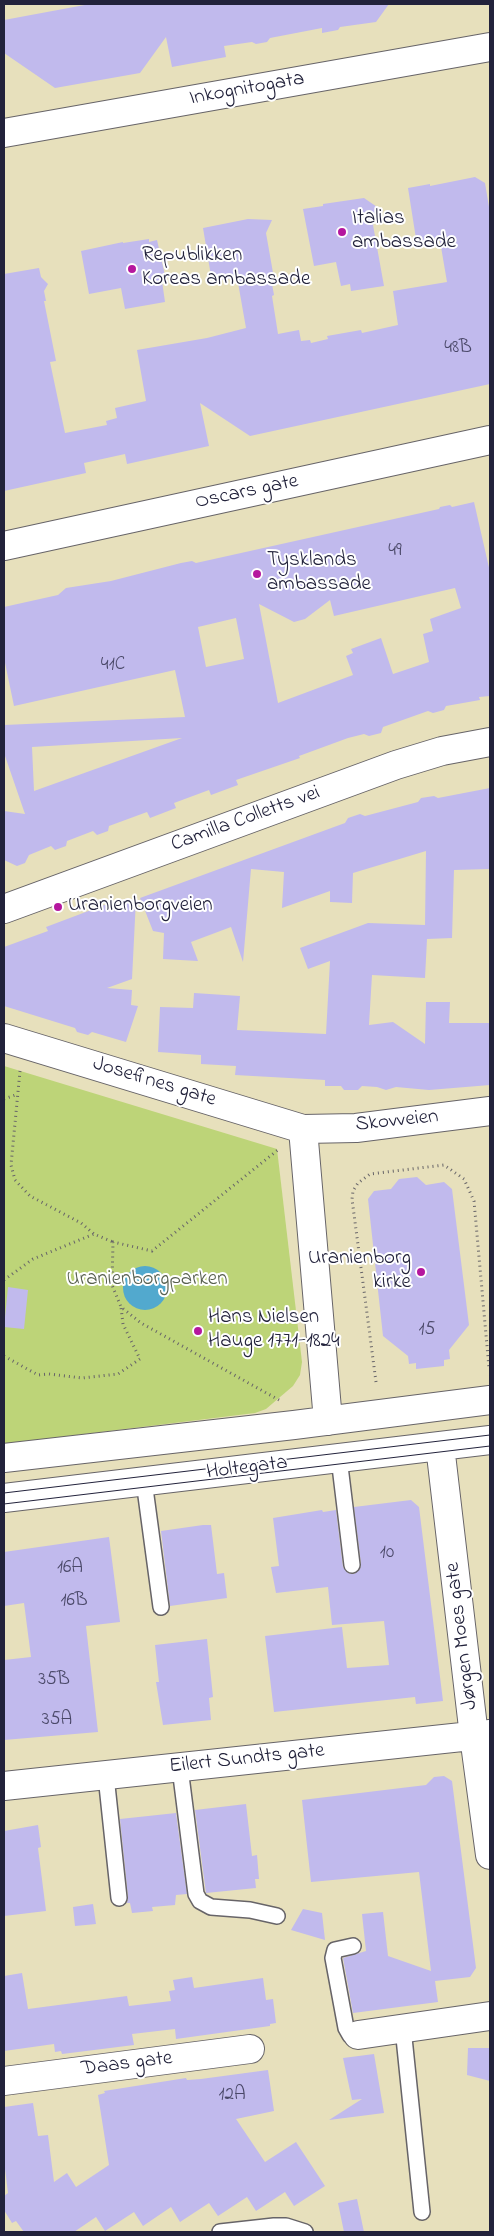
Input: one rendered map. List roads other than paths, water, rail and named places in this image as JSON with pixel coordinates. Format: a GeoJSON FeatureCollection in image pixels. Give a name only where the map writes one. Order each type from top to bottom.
{"type":"FeatureCollection","features":[{"type":"Feature","properties":{"kind":"street","name":"Inkognitogata"},"geometry":{"type":"LineString","coordinates":[[4,132],[490,47]]}},
{"type":"Feature","properties":{"kind":"street","name":"Oscars gate"},"geometry":{"type":"LineString","coordinates":[[4,546],[490,440]]}},
{"type":"Feature","properties":{"kind":"street","name":"Camilla Colletts vei"},"geometry":{"type":"LineString","coordinates":[[4,908],[396,765],[442,751],[490,742]]}},
{"type":"Feature","properties":{"kind":"street","name":"Josefines gate"},"geometry":{"type":"LineString","coordinates":[[13,1041],[303,1129]]}},
{"type":"Feature","properties":{"kind":"street","name":"Skovveien"},"geometry":{"type":"LineString","coordinates":[[303,1129],[356,1128],[490,1111]]}},
{"type":"Feature","properties":{"kind":"street"},"geometry":{"type":"LineString","coordinates":[[303,1129],[328,1421]]}},
{"type":"Feature","properties":{"kind":"street","name":"Holtegata"},"geometry":{"type":"LineString","coordinates":[[4,1458],[328,1421],[490,1400]]}},
{"type":"Feature","properties":{"kind":"street","name":"Holtegata"},"geometry":{"type":"LineString","coordinates":[[4,1498],[490,1440]]}},
{"type":"Feature","properties":{"kind":"street","name":"Jørgen Moes gate"},"geometry":{"type":"LineString","coordinates":[[440,1446],[482,1735],[490,1855]]}},
{"type":"Feature","properties":{"kind":"street","name":"Eilert Sundts gate"},"geometry":{"type":"LineString","coordinates":[[4,1786],[482,1735]]}},
{"type":"Feature","properties":{"kind":"street"},"geometry":{"type":"LineString","coordinates":[[358,2035],[490,2016]]}},
{"type":"Feature","properties":{"kind":"street","name":"Daas gate"},"geometry":{"type":"LineString","coordinates":[[4,2081],[250,2049]]}},
{"type":"Feature","properties":{"kind":"lane"},"geometry":{"type":"LineString","coordinates":[[339,1458],[352,1564]]}},
{"type":"Feature","properties":{"kind":"lane"},"geometry":{"type":"LineString","coordinates":[[144,1481],[161,1607]]}},
{"type":"Feature","properties":{"kind":"lane"},"geometry":{"type":"LineString","coordinates":[[180,1768],[196,1894],[200,1901],[211,1907],[250,1910],[277,1916]]}},
{"type":"Feature","properties":{"kind":"lane"},"geometry":{"type":"LineString","coordinates":[[106,1776],[120,1898]]}},
{"type":"Feature","properties":{"kind":"lane"},"geometry":{"type":"LineString","coordinates":[[353,1946],[338,1949],[332,1958],[346,2028],[350,2035],[358,2035]]}},
{"type":"Feature","properties":{"kind":"lane"},"geometry":{"type":"LineString","coordinates":[[403,2028],[422,2212]]}},
{"type":"Feature","properties":{"kind":"lane"},"geometry":{"type":"LineString","coordinates":[[220,2232],[286,2226],[305,2232]]}},
{"type":"Feature","properties":{"kind":"water"},"geometry":{"type":"Polygon","coordinates":[[[149,1266],[161,1272],[166,1279],[166,1297],[161,1304],[154,1309],[141,1310],[133,1307],[126,1300],[123,1284],[126,1276],[133,1269],[149,1266]]]}},
{"type":"Feature","properties":{"kind":"tram line"},"geometry":{"type":"LineString","coordinates":[[4,1493],[490,1435]]}},
{"type":"Feature","properties":{"kind":"tram line"},"geometry":{"type":"LineString","coordinates":[[4,1504],[490,1446]]}},
{"type":"Feature","properties":{"kind":"place","name":"Italias ambassade"},"geometry":{"type":"Point","coordinates":[342,232]}},
{"type":"Feature","properties":{"kind":"place","name":"Republikken Koreas ambassade"},"geometry":{"type":"Point","coordinates":[132,269]}},
{"type":"Feature","properties":{"kind":"place","name":"Tysklands ambassade"},"geometry":{"type":"Point","coordinates":[257,574]}},
{"type":"Feature","properties":{"kind":"place","name":"Uranienborgveien"},"geometry":{"type":"Point","coordinates":[58,907]}},
{"type":"Feature","properties":{"kind":"place","name":"Uranienborg kirke"},"geometry":{"type":"Point","coordinates":[421,1272]}},
{"type":"Feature","properties":{"kind":"place","name":"Hans Nielsen Hauge 1771-1824"},"geometry":{"type":"Point","coordinates":[198,1331]}},
{"type":"Feature","properties":{"kind":"park label","name":"Uranienborgparken"},"geometry":{"type":"Point","coordinates":[147,1281]}}]}
